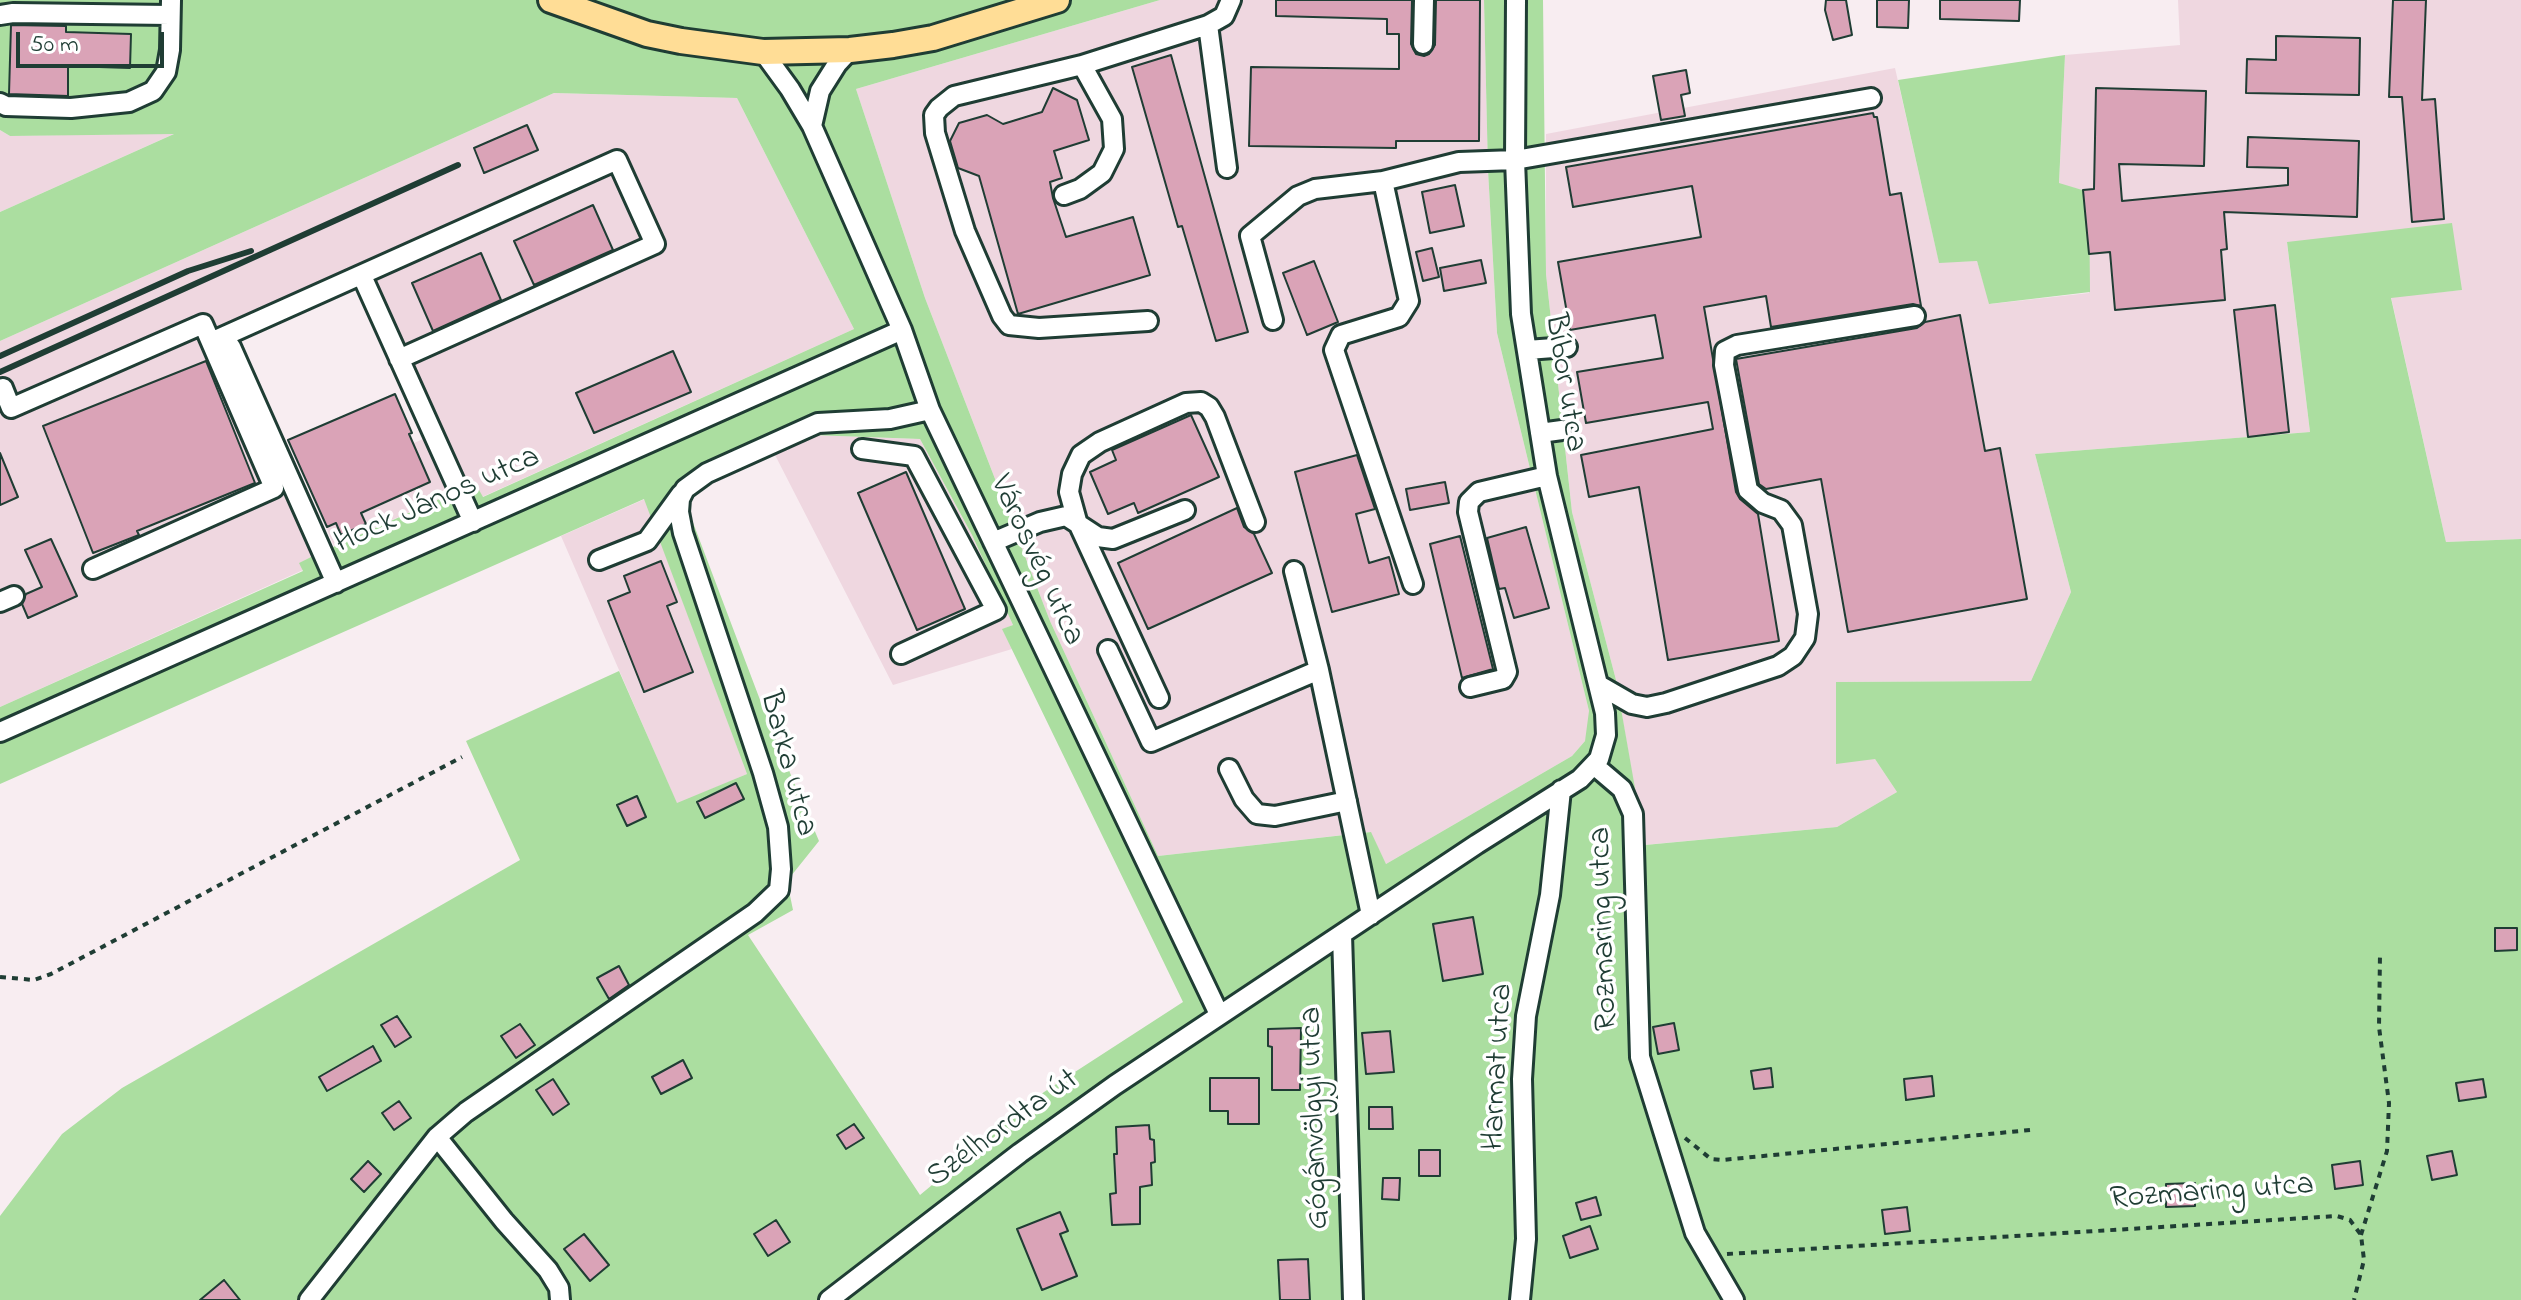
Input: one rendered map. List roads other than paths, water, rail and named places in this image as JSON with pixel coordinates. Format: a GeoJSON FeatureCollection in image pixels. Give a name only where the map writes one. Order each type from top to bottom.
{"type":"FeatureCollection","features":[{"type":"Feature","properties":{"kind":"main road"},"geometry":{"type":"LineString","coordinates":[[551,0],[647,34],[763,52],[850,50],[933,38],[1057,0]]}},
{"type":"Feature","properties":{"kind":"street"},"geometry":{"type":"LineString","coordinates":[[1148,321],[1039,328],[1009,325],[1002,316],[965,231],[935,133],[934,115],[954,96],[1082,65],[1208,25],[1224,16],[1231,0]]}},
{"type":"Feature","properties":{"kind":"street"},"geometry":{"type":"LineString","coordinates":[[1423,44],[1424,0]]}},
{"type":"Feature","properties":{"kind":"street","name":"Bíbor utca"},"geometry":{"type":"LineString","coordinates":[[1516,0],[1515,160],[1521,314],[1547,476],[1567,522],[1599,685],[1606,735],[1603,752],[1595,766]]}},
{"type":"Feature","properties":{"kind":"street"},"geometry":{"type":"LineString","coordinates":[[0,15],[171,8],[166,72],[153,91],[129,102],[71,108],[6,106],[0,103]]}},
{"type":"Feature","properties":{"kind":"street"},"geometry":{"type":"LineString","coordinates":[[1208,25],[1227,168]]}},
{"type":"Feature","properties":{"kind":"street"},"geometry":{"type":"LineString","coordinates":[[812,126],[820,91],[850,50]]}},
{"type":"Feature","properties":{"kind":"street","name":"Városvég utca"},"geometry":{"type":"LineString","coordinates":[[763,52],[812,126],[902,330],[930,410],[1219,1014]]}},
{"type":"Feature","properties":{"kind":"street"},"geometry":{"type":"LineString","coordinates":[[1064,195],[1080,189],[1102,173],[1114,149],[1112,119],[1082,65]]}},
{"type":"Feature","properties":{"kind":"street"},"geometry":{"type":"LineString","coordinates":[[1273,320],[1250,236],[1298,196],[1315,189],[1383,181],[1459,162],[1515,160],[1871,98]]}},
{"type":"Feature","properties":{"kind":"street"},"geometry":{"type":"LineString","coordinates":[[211,342],[617,160],[655,244],[399,359]]}},
{"type":"Feature","properties":{"kind":"street"},"geometry":{"type":"LineString","coordinates":[[1383,181],[1409,301],[1399,317],[1341,335],[1334,350],[1413,584]]}},
{"type":"Feature","properties":{"kind":"street"},"geometry":{"type":"LineString","coordinates":[[362,276],[473,522]]}},
{"type":"Feature","properties":{"kind":"street"},"geometry":{"type":"LineString","coordinates":[[1599,685],[1632,704],[1647,707],[1778,666],[1793,656],[1805,638],[1808,614],[1792,525],[1781,510],[1763,503],[1748,490],[1724,365],[1725,351],[1737,345],[1915,316]]}},
{"type":"Feature","properties":{"kind":"street"},"geometry":{"type":"LineString","coordinates":[[0,390],[3,388],[11,408],[203,324],[274,488],[93,569]]}},
{"type":"Feature","properties":{"kind":"street","name":"Hock János utca"},"geometry":{"type":"LineString","coordinates":[[0,732],[902,330]]}},
{"type":"Feature","properties":{"kind":"street"},"geometry":{"type":"LineString","coordinates":[[231,347],[336,583]]}},
{"type":"Feature","properties":{"kind":"street"},"geometry":{"type":"LineString","coordinates":[[1527,350],[1567,347]]}},
{"type":"Feature","properties":{"kind":"street"},"geometry":{"type":"LineString","coordinates":[[1159,698],[1077,521],[1069,492],[1072,474],[1081,455],[1100,442],[1186,403],[1201,402],[1209,407],[1215,417],[1255,522]]}},
{"type":"Feature","properties":{"kind":"street"},"geometry":{"type":"LineString","coordinates":[[599,560],[647,541],[685,489],[707,473],[818,423],[890,419],[930,410]]}},
{"type":"Feature","properties":{"kind":"street"},"geometry":{"type":"LineString","coordinates":[[1540,433],[1562,430]]}},
{"type":"Feature","properties":{"kind":"street"},"geometry":{"type":"LineString","coordinates":[[862,449],[914,456],[996,610],[901,654]]}},
{"type":"Feature","properties":{"kind":"street"},"geometry":{"type":"LineString","coordinates":[[1470,687],[1503,679],[1507,672],[1468,512],[1469,502],[1479,492],[1547,476]]}},
{"type":"Feature","properties":{"kind":"street","name":"Barka utca"},"geometry":{"type":"LineString","coordinates":[[309,1300],[437,1137],[466,1112],[755,913],[779,890],[778,827],[683,533],[679,512],[685,489]]}},
{"type":"Feature","properties":{"kind":"street"},"geometry":{"type":"LineString","coordinates":[[993,542],[1054,517],[1066,516],[1098,537],[1113,539],[1185,510]]}},
{"type":"Feature","properties":{"kind":"street"},"geometry":{"type":"LineString","coordinates":[[1294,571],[1319,670],[1371,915]]}},
{"type":"Feature","properties":{"kind":"street"},"geometry":{"type":"LineString","coordinates":[[983,583],[1007,574]]}},
{"type":"Feature","properties":{"kind":"street"},"geometry":{"type":"LineString","coordinates":[[1108,650],[1151,742],[1319,670]]}},
{"type":"Feature","properties":{"kind":"street","name":"Rozmaring utca"},"geometry":{"type":"LineString","coordinates":[[1219,1014],[1595,766],[1622,789],[1633,814],[1640,1057],[1695,1233],[1734,1300]]}},
{"type":"Feature","properties":{"kind":"street"},"geometry":{"type":"LineString","coordinates":[[1229,769],[1244,799],[1257,814],[1275,816],[1347,801]]}},
{"type":"Feature","properties":{"kind":"street","name":"Harmat utca"},"geometry":{"type":"LineString","coordinates":[[1520,1300],[1526,1239],[1522,1079],[1526,1016],[1550,895],[1561,790]]}},
{"type":"Feature","properties":{"kind":"street","name":"Gógánvölgyi utca"},"geometry":{"type":"LineString","coordinates":[[1342,934],[1353,1300]]}},
{"type":"Feature","properties":{"kind":"street","name":"Szélhordta út"},"geometry":{"type":"LineString","coordinates":[[829,1300],[1020,1153],[1219,1014]]}},
{"type":"Feature","properties":{"kind":"street"},"geometry":{"type":"LineString","coordinates":[[437,1137],[548,1270],[559,1288],[560,1300]]}},
{"type":"Feature","properties":{"kind":"railway"},"geometry":{"type":"LineString","coordinates":[[0,372],[458,165]]}},
{"type":"Feature","properties":{"kind":"railway"},"geometry":{"type":"LineString","coordinates":[[0,356],[188,271],[251,251]]}}]}
